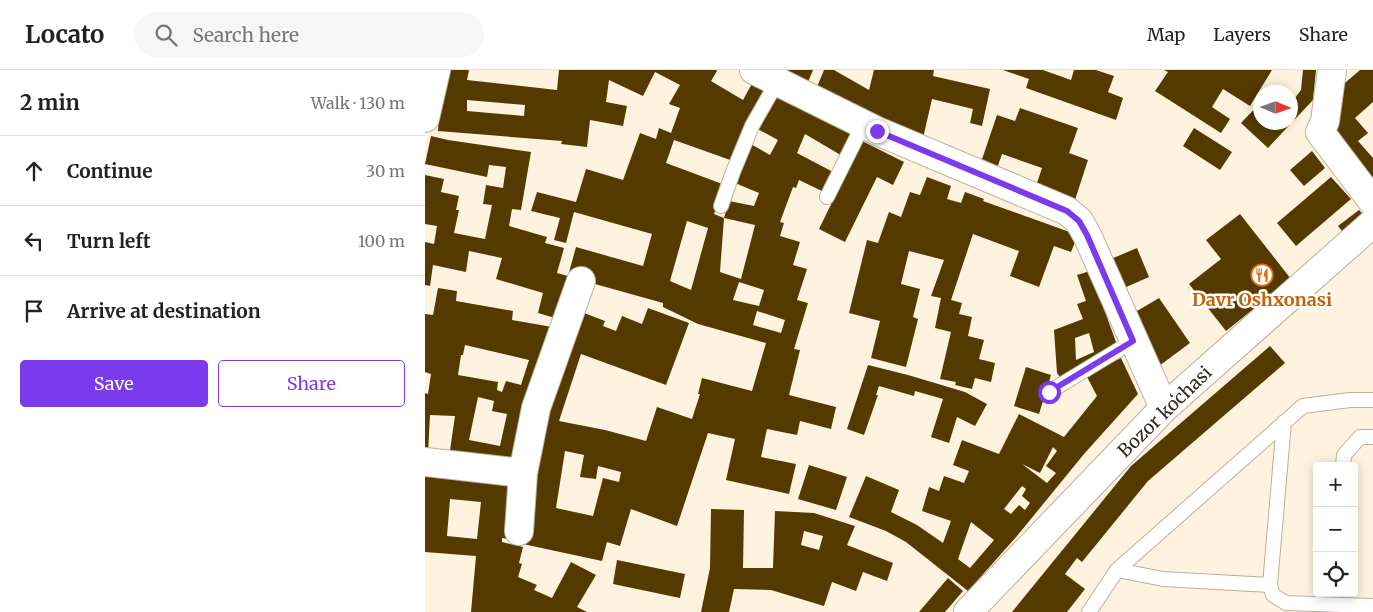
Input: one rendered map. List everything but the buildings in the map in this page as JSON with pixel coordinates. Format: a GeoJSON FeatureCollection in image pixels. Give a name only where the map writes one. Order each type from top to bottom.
{"type":"FeatureCollection","features":[{"type":"Feature","properties":{"kind":"street"},"geometry":{"type":"LineString","coordinates":[[425,118],[436,70]]}},
{"type":"Feature","properties":{"kind":"street"},"geometry":{"type":"LineString","coordinates":[[1332,70],[1325,121],[1320,132],[1373,202]]}},
{"type":"Feature","properties":{"kind":"street"},"geometry":{"type":"LineString","coordinates":[[766,76],[863,124],[1067,211],[1079,221],[1164,408]]}},
{"type":"Feature","properties":{"kind":"street","name":"Bozor koʻchasi"},"geometry":{"type":"LineString","coordinates":[[968,612],[1164,408],[1373,224]]}},
{"type":"Feature","properties":{"kind":"street"},"geometry":{"type":"LineString","coordinates":[[519,531],[523,473],[536,408],[581,281]]}},
{"type":"Feature","properties":{"kind":"street"},"geometry":{"type":"LineString","coordinates":[[425,462],[523,473]]}},
{"type":"Feature","properties":{"kind":"lane"},"geometry":{"type":"LineString","coordinates":[[721,206],[752,126],[766,76]]}},
{"type":"Feature","properties":{"kind":"lane"},"geometry":{"type":"LineString","coordinates":[[827,197],[863,124]]}},
{"type":"Feature","properties":{"kind":"lane"},"geometry":{"type":"LineString","coordinates":[[1049,392],[1133,341]]}},
{"type":"Feature","properties":{"kind":"lane"},"geometry":{"type":"LineString","coordinates":[[1089,612],[1117,570],[1303,406],[1350,400],[1373,400]]}},
{"type":"Feature","properties":{"kind":"lane"},"geometry":{"type":"LineString","coordinates":[[1284,422],[1270,585],[1273,595],[1286,603],[1332,599],[1373,606]]}},
{"type":"Feature","properties":{"kind":"lane"},"geometry":{"type":"LineString","coordinates":[[1343,462],[1344,455],[1360,438],[1373,437]]}},
{"type":"Feature","properties":{"kind":"lane"},"geometry":{"type":"LineString","coordinates":[[1117,570],[1163,580],[1270,585]]}},
{"type":"Feature","properties":{"kind":"place","name":"Davr Oshxonasi"},"geometry":{"type":"Point","coordinates":[1262,275]}},
{"type":"Feature","properties":{"kind":"route"},"geometry":{"type":"LineString","coordinates":[[877,131],[1067,211],[1079,221],[1087,235],[1133,341],[1049,392]]}}]}
